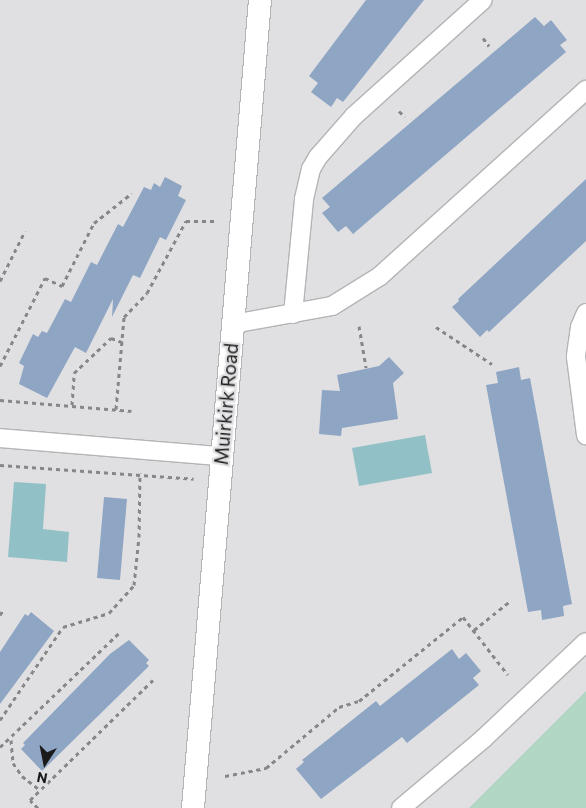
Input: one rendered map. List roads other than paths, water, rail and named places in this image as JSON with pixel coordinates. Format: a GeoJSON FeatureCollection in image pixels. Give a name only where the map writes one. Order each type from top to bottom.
{"type":"FeatureCollection","features":[{"type":"Feature","properties":{"kind":"main road","name":"Muirkirk Road"},"geometry":{"type":"LineString","coordinates":[[193,808],[260,0]]}},
{"type":"Feature","properties":{"kind":"lane"},"geometry":{"type":"LineString","coordinates":[[293,314],[304,199],[311,169],[318,157],[354,116],[483,0]]}},
{"type":"Feature","properties":{"kind":"lane"},"geometry":{"type":"LineString","coordinates":[[233,324],[332,306],[380,276],[586,90]]}},
{"type":"Feature","properties":{"kind":"lane"},"geometry":{"type":"LineString","coordinates":[[585,426],[576,357],[580,327],[586,313]]}},
{"type":"Feature","properties":{"kind":"lane"},"geometry":{"type":"LineString","coordinates":[[0,438],[221,456]]}},
{"type":"Feature","properties":{"kind":"lane"},"geometry":{"type":"LineString","coordinates":[[401,808],[483,739],[586,642]]}},
{"type":"Feature","properties":{"kind":"water"},"geometry":{"type":"Polygon","coordinates":[[[425,435],[432,473],[359,486],[352,448],[425,435]]]}},
{"type":"Feature","properties":{"kind":"water"},"geometry":{"type":"Polygon","coordinates":[[[14,482],[46,484],[43,529],[69,532],[67,562],[8,557],[14,482]]]}}]}
